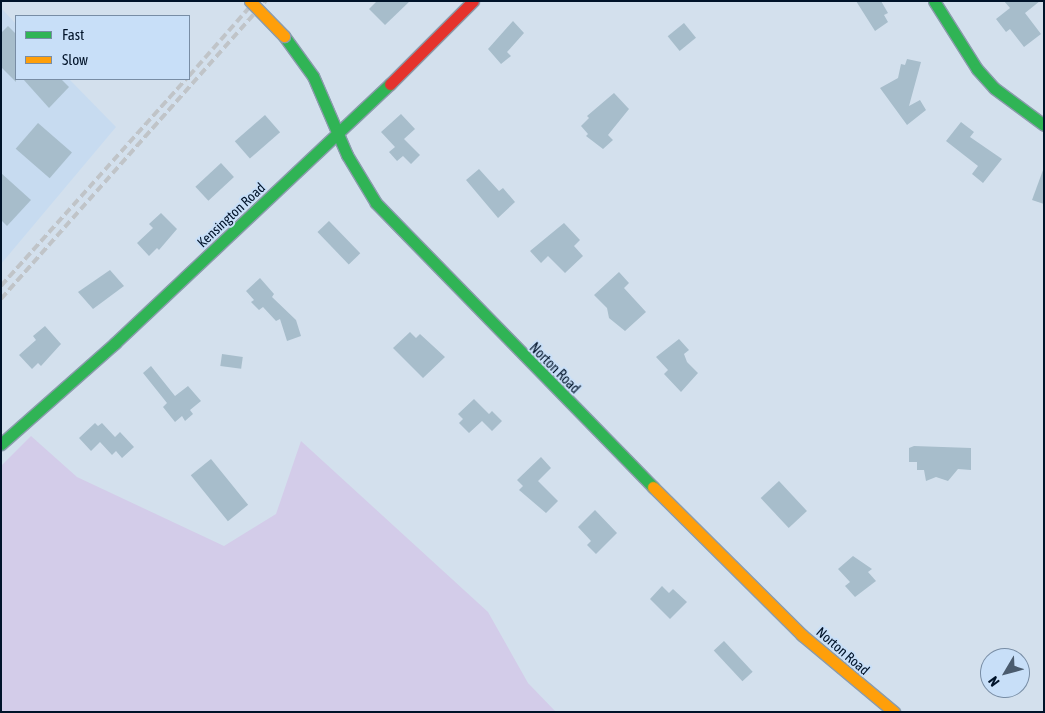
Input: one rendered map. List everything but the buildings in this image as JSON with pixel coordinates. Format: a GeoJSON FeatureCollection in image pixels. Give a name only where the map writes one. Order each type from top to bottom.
{"type":"FeatureCollection","features":[{"type":"Feature","properties":{"kind":"main road","name":"Norton Road"},"geometry":{"type":"LineString","coordinates":[[250,1],[284,36],[313,76],[338,136],[361,181],[376,202],[498,331],[802,635],[832,663],[894,712]]}},
{"type":"Feature","properties":{"kind":"main road","name":"Kensington Road"},"geometry":{"type":"LineString","coordinates":[[1,444],[115,343],[338,136],[473,1]]}},
{"type":"Feature","properties":{"kind":"main road"},"geometry":{"type":"LineString","coordinates":[[934,1],[977,69],[994,88],[1044,125]]}},
{"type":"Feature","properties":{"kind":"shaded area"},"geometry":{"type":"Polygon","coordinates":[[[1,8],[15,23],[15,80],[70,80],[116,127],[1,264],[1,8]]]}},
{"type":"Feature","properties":{"kind":"shaded area"},"geometry":{"type":"Polygon","coordinates":[[[31,436],[77,477],[224,546],[276,514],[301,441],[488,612],[528,683],[556,712],[1,712],[1,466],[31,436]]]}},
{"type":"Feature","properties":{"kind":"railway"},"geometry":{"type":"LineString","coordinates":[[190,75],[255,1]]}},
{"type":"Feature","properties":{"kind":"railway"},"geometry":{"type":"LineString","coordinates":[[1,299],[266,1]]}},
{"type":"Feature","properties":{"kind":"railway"},"geometry":{"type":"LineString","coordinates":[[1,286],[185,80]]}},
{"type":"Feature","properties":{"kind":"traffic: fast"},"geometry":{"type":"LineString","coordinates":[[934,1],[977,69],[994,88],[1044,125]]}},
{"type":"Feature","properties":{"kind":"traffic: fast"},"geometry":{"type":"LineString","coordinates":[[284,36],[313,76],[347,155],[376,203],[653,487]]}},
{"type":"Feature","properties":{"kind":"traffic: fast"},"geometry":{"type":"LineString","coordinates":[[1,444],[115,343],[390,84]]}},
{"type":"Feature","properties":{"kind":"traffic: slow"},"geometry":{"type":"LineString","coordinates":[[250,1],[284,36]]}},
{"type":"Feature","properties":{"kind":"traffic: slow"},"geometry":{"type":"LineString","coordinates":[[653,487],[802,635],[894,712]]}},
{"type":"Feature","properties":{"kind":"traffic: jam"},"geometry":{"type":"LineString","coordinates":[[390,84],[473,1]]}}]}
